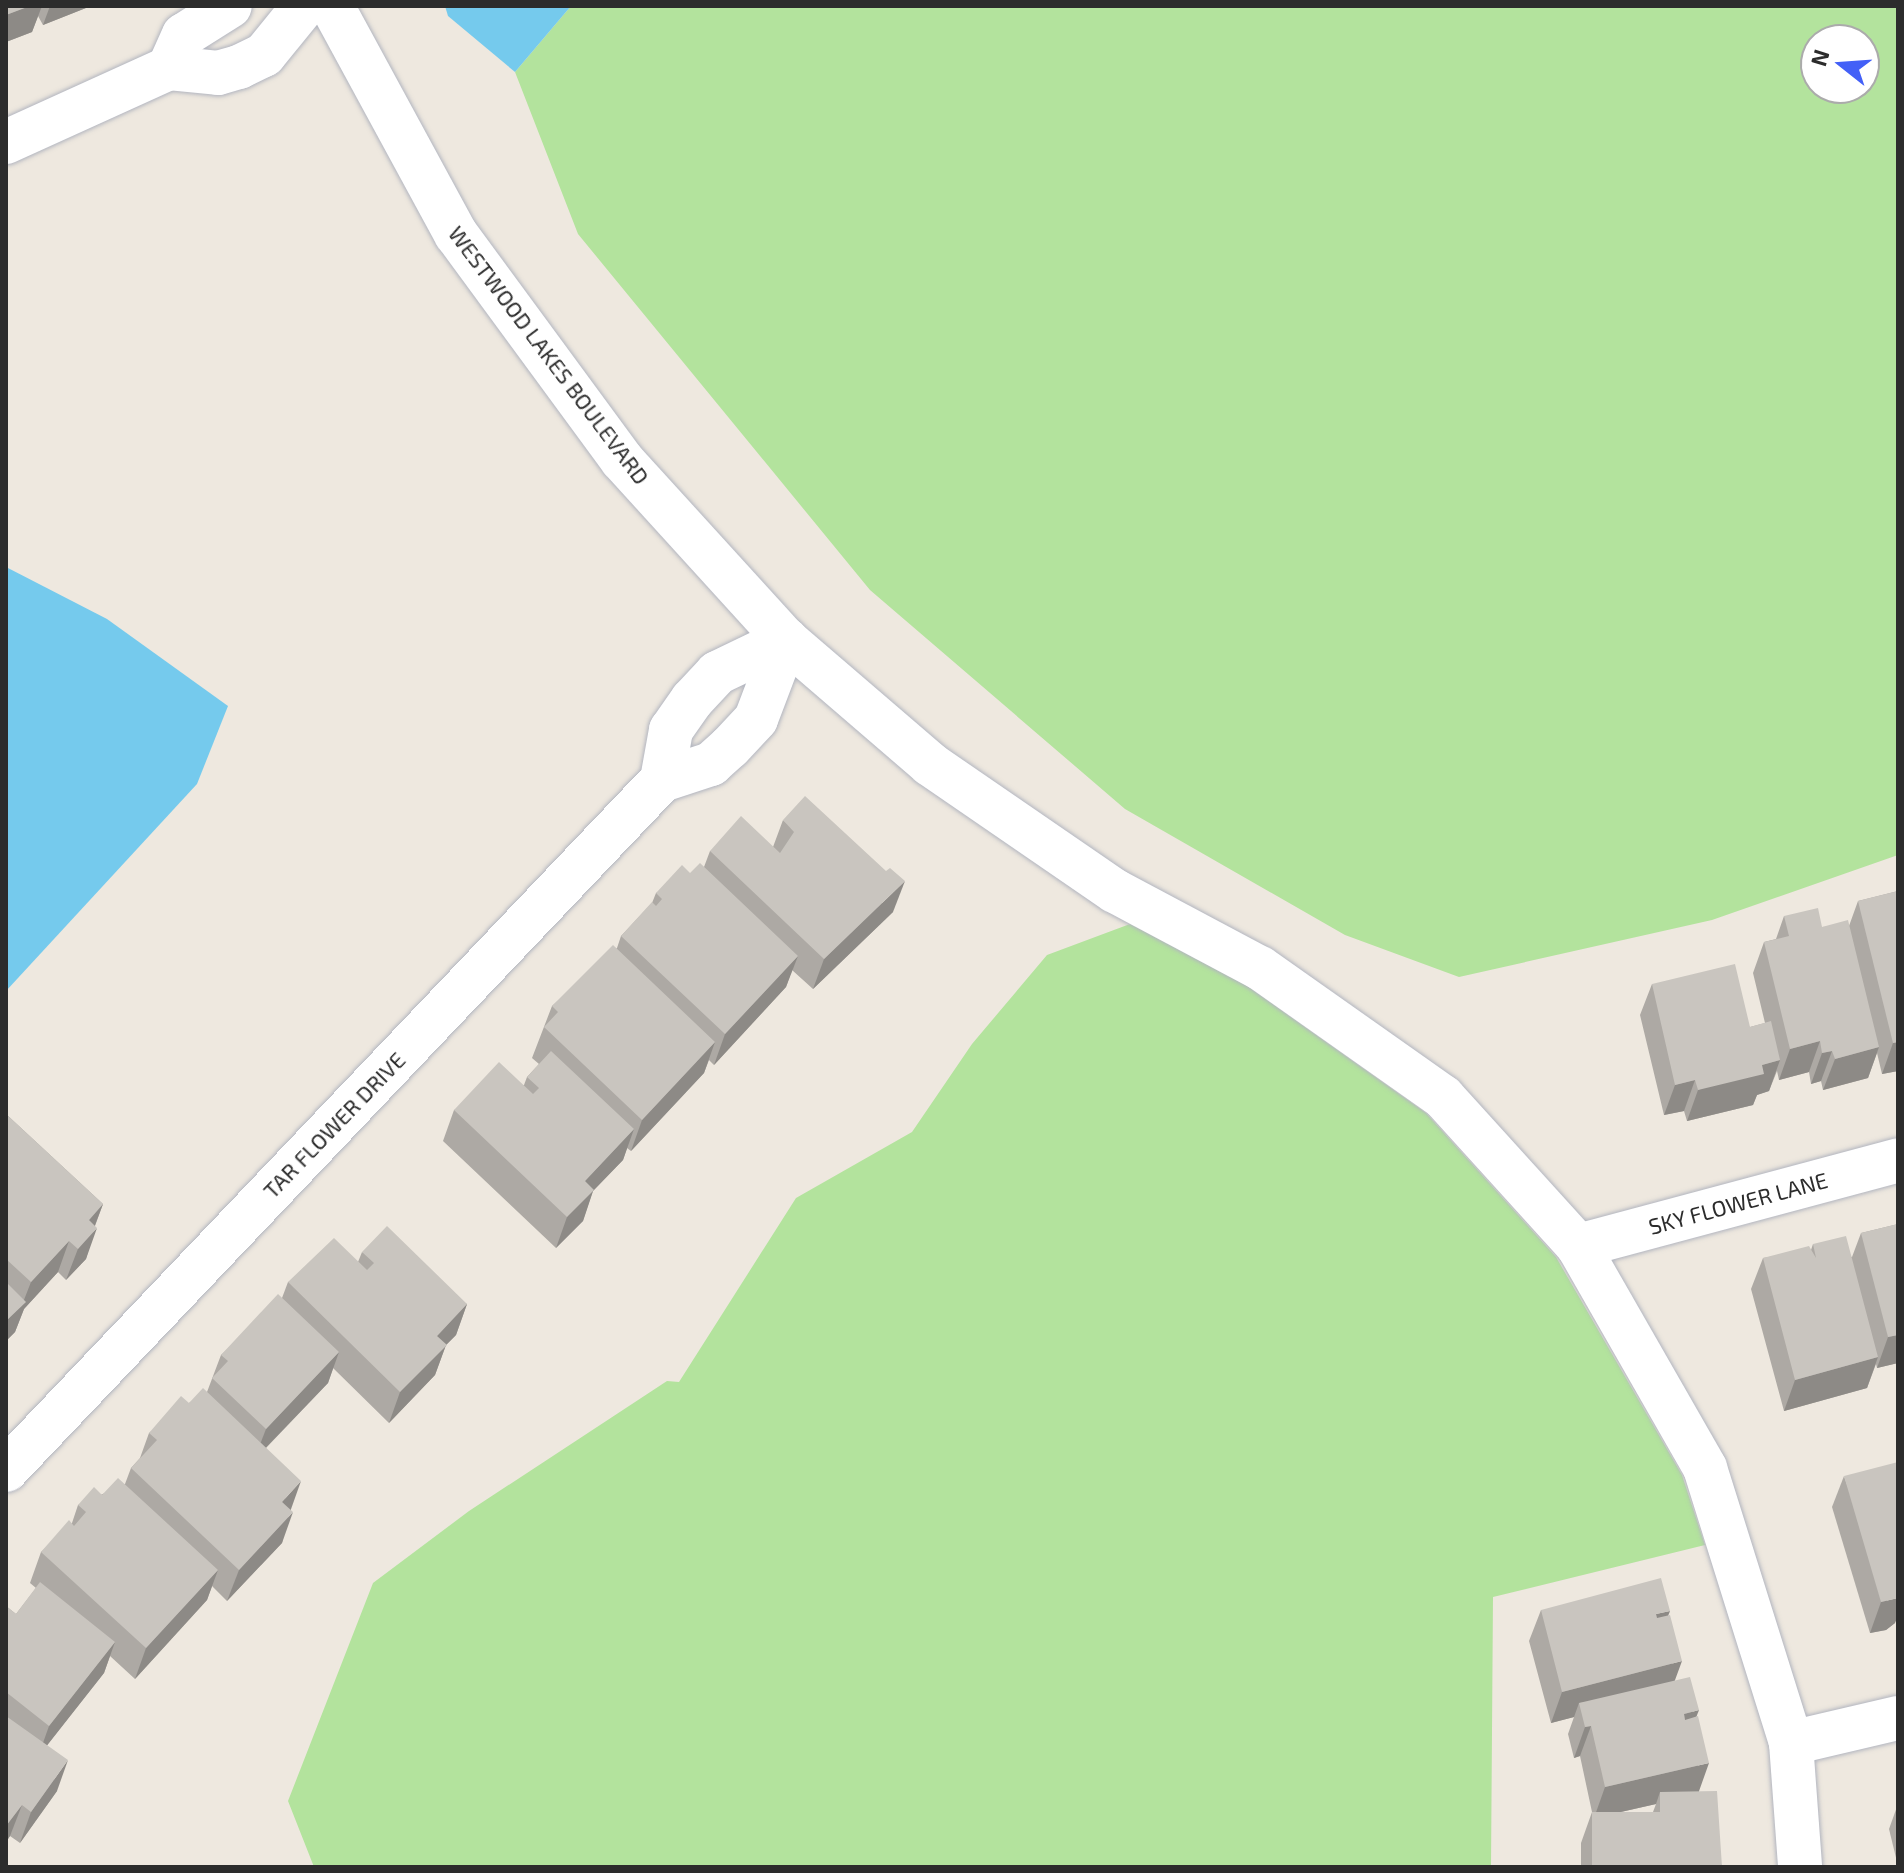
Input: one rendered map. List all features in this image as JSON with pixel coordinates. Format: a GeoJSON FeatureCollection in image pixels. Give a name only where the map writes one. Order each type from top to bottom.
{"type":"FeatureCollection","features":[{"type":"Feature","properties":{"kind":"street"},"geometry":{"type":"LineString","coordinates":[[169,68],[184,35],[230,6]]}},
{"type":"Feature","properties":{"kind":"street"},"geometry":{"type":"LineString","coordinates":[[6,142],[169,68],[218,73],[252,61],[264,55],[304,6]]}},
{"type":"Feature","properties":{"kind":"street","name":"WESTWOOD LAKES BOULEVARD"},"geometry":{"type":"LineString","coordinates":[[332,6],[456,234],[622,460],[786,640],[930,764],[1115,891],[1260,968],[1443,1097],[1578,1246],[1705,1468],[1791,1743],[1800,1867]]}},
{"type":"Feature","properties":{"kind":"street"},"geometry":{"type":"LineString","coordinates":[[662,780],[671,730],[692,700],[717,673],[786,640]]}},
{"type":"Feature","properties":{"kind":"street","name":"TAR FLOWER DRIVE"},"geometry":{"type":"LineString","coordinates":[[6,1470],[662,780],[711,764],[748,728],[786,640]]}},
{"type":"Feature","properties":{"kind":"street","name":"SKY FLOWER LANE"},"geometry":{"type":"LineString","coordinates":[[1578,1246],[1898,1160]]}},
{"type":"Feature","properties":{"kind":"street"},"geometry":{"type":"LineString","coordinates":[[1791,1743],[1898,1718]]}},
{"type":"Feature","properties":{"kind":"green space"},"geometry":{"type":"Polygon","coordinates":[[[571,6],[1898,6],[1898,855],[1712,920],[1459,977],[1345,935],[1125,809],[870,590],[578,234],[515,72],[571,6]]]}},
{"type":"Feature","properties":{"kind":"green space"},"geometry":{"type":"Polygon","coordinates":[[[1130,924],[1247,986],[1426,1113],[1556,1257],[1682,1475],[1705,1545],[1493,1597],[1491,1867],[314,1867],[288,1801],[373,1583],[469,1511],[667,1381],[679,1382],[796,1198],[912,1132],[972,1044],[1047,955],[1130,924]]]}},
{"type":"Feature","properties":{"kind":"water"},"geometry":{"type":"Polygon","coordinates":[[[445,6],[571,6],[515,72],[448,16],[445,6]]]}},
{"type":"Feature","properties":{"kind":"water"},"geometry":{"type":"Polygon","coordinates":[[[6,567],[107,619],[228,706],[197,784],[6,991],[6,567]]]}},
{"type":"Feature","properties":{"kind":"building"},"geometry":{"type":"Polygon","coordinates":[[[6,6],[30,6],[6,15],[6,6]]]}},
{"type":"Feature","properties":{"kind":"building"},"geometry":{"type":"Polygon","coordinates":[[[805,796],[886,871],[890,868],[905,881],[824,959],[710,851],[741,816],[780,853],[794,832],[783,820],[805,796]]]}},
{"type":"Feature","properties":{"kind":"building"},"geometry":{"type":"Polygon","coordinates":[[[700,863],[798,956],[725,1034],[621,936],[652,902],[656,906],[662,899],[656,893],[682,865],[690,873],[700,863]]]}},
{"type":"Feature","properties":{"kind":"building"},"geometry":{"type":"Polygon","coordinates":[[[1898,891],[1898,1042],[1893,1043],[1858,901],[1898,891]]]}},
{"type":"Feature","properties":{"kind":"building"},"geometry":{"type":"Polygon","coordinates":[[[1818,908],[1822,927],[1848,920],[1879,1047],[1835,1059],[1832,1051],[1822,1053],[1820,1041],[1790,1049],[1764,942],[1789,936],[1784,916],[1818,908]]]}},
{"type":"Feature","properties":{"kind":"building"},"geometry":{"type":"Polygon","coordinates":[[[613,945],[715,1042],[642,1120],[544,1027],[558,1012],[552,1006],[613,945]]]}},
{"type":"Feature","properties":{"kind":"building"},"geometry":{"type":"Polygon","coordinates":[[[1735,964],[1750,1027],[1771,1021],[1780,1060],[1762,1065],[1764,1074],[1698,1090],[1695,1080],[1675,1085],[1652,984],[1735,964]]]}},
{"type":"Feature","properties":{"kind":"building"},"geometry":{"type":"Polygon","coordinates":[[[551,1051],[634,1129],[585,1181],[594,1190],[567,1217],[454,1110],[499,1062],[533,1094],[539,1088],[527,1077],[551,1051]]]}},
{"type":"Feature","properties":{"kind":"building"},"geometry":{"type":"Polygon","coordinates":[[[6,1114],[103,1204],[89,1220],[97,1228],[78,1249],[69,1241],[31,1282],[6,1259],[6,1114]]]}},
{"type":"Feature","properties":{"kind":"building"},"geometry":{"type":"Polygon","coordinates":[[[1898,1224],[1898,1335],[1888,1337],[1861,1233],[1898,1224]]]}},
{"type":"Feature","properties":{"kind":"building"},"geometry":{"type":"Polygon","coordinates":[[[387,1226],[467,1304],[437,1336],[447,1345],[400,1392],[288,1282],[334,1238],[367,1270],[374,1263],[362,1252],[387,1226]]]}},
{"type":"Feature","properties":{"kind":"building"},"geometry":{"type":"Polygon","coordinates":[[[1846,1236],[1878,1357],[1795,1380],[1763,1258],[1809,1246],[1816,1258],[1813,1244],[1846,1236]]]}},
{"type":"Feature","properties":{"kind":"building"},"geometry":{"type":"Polygon","coordinates":[[[6,1282],[26,1302],[6,1321],[6,1282]]]}},
{"type":"Feature","properties":{"kind":"building"},"geometry":{"type":"Polygon","coordinates":[[[278,1294],[339,1352],[266,1429],[212,1378],[228,1361],[221,1355],[278,1294]]]}},
{"type":"Feature","properties":{"kind":"building"},"geometry":{"type":"Polygon","coordinates":[[[203,1388],[301,1481],[282,1502],[293,1512],[239,1570],[131,1468],[157,1440],[149,1433],[181,1396],[189,1403],[203,1388]]]}},
{"type":"Feature","properties":{"kind":"building"},"geometry":{"type":"Polygon","coordinates":[[[1898,1462],[1898,1598],[1881,1602],[1844,1476],[1898,1462]]]}},
{"type":"Feature","properties":{"kind":"building"},"geometry":{"type":"Polygon","coordinates":[[[118,1478],[218,1570],[146,1648],[41,1552],[69,1520],[74,1526],[86,1512],[78,1505],[94,1487],[102,1495],[118,1478]]]}},
{"type":"Feature","properties":{"kind":"building"},"geometry":{"type":"Polygon","coordinates":[[[1661,1578],[1670,1611],[1656,1614],[1657,1618],[1670,1615],[1682,1661],[1562,1692],[1541,1610],[1661,1578]]]}},
{"type":"Feature","properties":{"kind":"building"},"geometry":{"type":"Polygon","coordinates":[[[40,1582],[115,1642],[49,1726],[6,1692],[6,1606],[16,1614],[40,1582]]]}},
{"type":"Feature","properties":{"kind":"building"},"geometry":{"type":"Polygon","coordinates":[[[1690,1677],[1699,1710],[1684,1714],[1685,1720],[1698,1716],[1709,1763],[1605,1787],[1591,1726],[1585,1727],[1579,1703],[1690,1677]]]}},
{"type":"Feature","properties":{"kind":"building"},"geometry":{"type":"Polygon","coordinates":[[[6,1716],[68,1760],[31,1812],[22,1805],[6,1826],[6,1716]]]}},
{"type":"Feature","properties":{"kind":"building"},"geometry":{"type":"Polygon","coordinates":[[[1717,1791],[1722,1867],[1592,1867],[1592,1812],[1660,1812],[1660,1792],[1717,1791]]]}}]}
